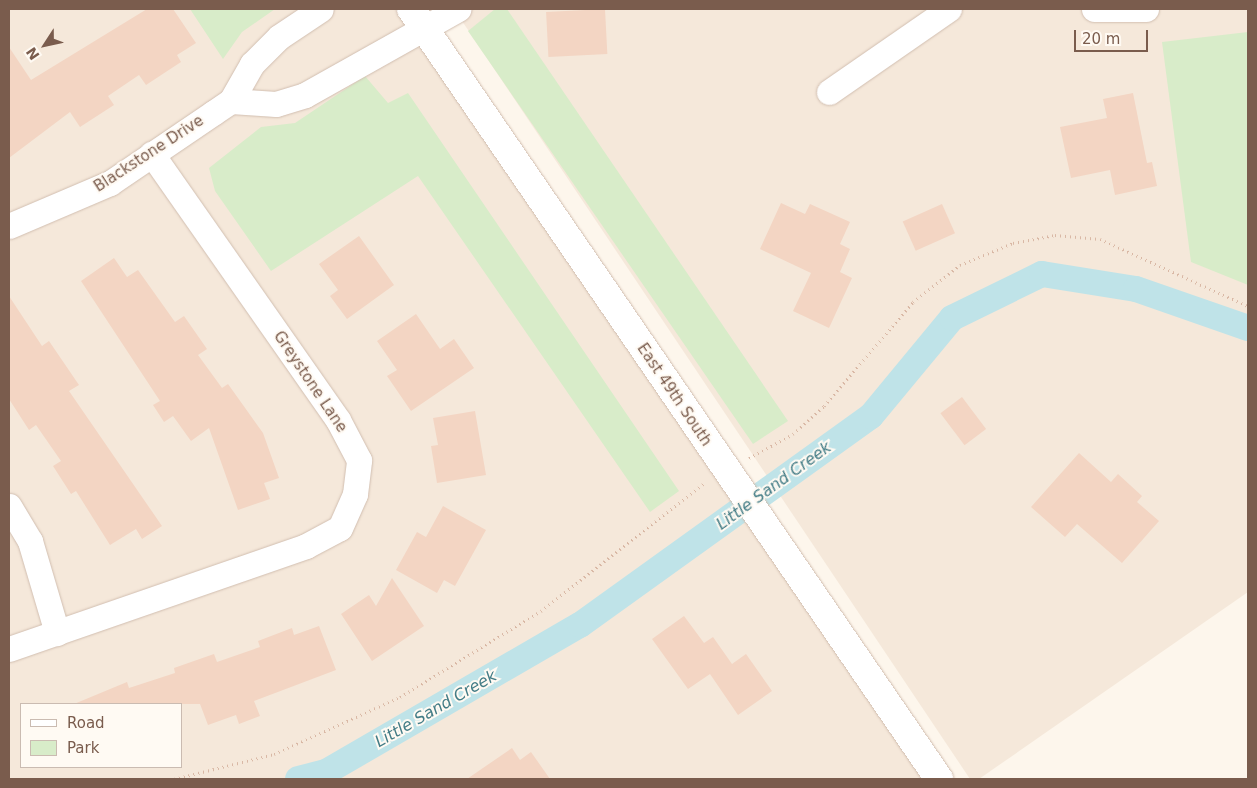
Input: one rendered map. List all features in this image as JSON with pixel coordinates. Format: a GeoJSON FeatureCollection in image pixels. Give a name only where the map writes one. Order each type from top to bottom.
{"type":"FeatureCollection","features":[{"type":"Feature","properties":{"kind":"street","name":"Blackstone Drive"},"geometry":{"type":"LineString","coordinates":[[9,226],[110,183],[231,101],[252,64],[279,37],[321,9]]}},
{"type":"Feature","properties":{"kind":"street"},"geometry":{"type":"LineString","coordinates":[[231,101],[276,104],[305,96],[418,20],[458,9]]}},
{"type":"Feature","properties":{"kind":"street"},"geometry":{"type":"LineString","coordinates":[[829,92],[948,9]]}},
{"type":"Feature","properties":{"kind":"street"},"geometry":{"type":"LineString","coordinates":[[1094,9],[1146,9]]}},
{"type":"Feature","properties":{"kind":"street","name":"East 49th South"},"geometry":{"type":"LineString","coordinates":[[418,20],[728,476],[939,779]]}},
{"type":"Feature","properties":{"kind":"street","name":"Greystone Lane"},"geometry":{"type":"LineString","coordinates":[[9,649],[306,546],[340,528],[355,494],[359,460],[338,420],[152,154]]}},
{"type":"Feature","properties":{"kind":"street"},"geometry":{"type":"LineString","coordinates":[[9,506],[30,540],[57,633]]}},
{"type":"Feature","properties":{"kind":"path"},"geometry":{"type":"LineString","coordinates":[[174,779],[274,754],[400,697],[541,611],[728,476],[793,434],[824,406],[913,302],[960,265],[1013,243],[1055,235],[1100,239],[1248,306]]}},
{"type":"Feature","properties":{"kind":"shaded area"},"geometry":{"type":"Polygon","coordinates":[[[9,9],[404,9],[939,779],[9,779],[9,9]]]}},
{"type":"Feature","properties":{"kind":"shaded area"},"geometry":{"type":"Polygon","coordinates":[[[454,9],[1248,9],[1248,592],[979,779],[970,779],[454,9]]]}},
{"type":"Feature","properties":{"kind":"green space"},"geometry":{"type":"Polygon","coordinates":[[[190,9],[275,9],[242,32],[223,59],[190,9]]]}},
{"type":"Feature","properties":{"kind":"green space"},"geometry":{"type":"Polygon","coordinates":[[[495,9],[507,9],[788,421],[753,444],[468,31],[495,9]]]}},
{"type":"Feature","properties":{"kind":"green space"},"geometry":{"type":"Polygon","coordinates":[[[1248,32],[1248,285],[1191,262],[1162,42],[1248,32]]]}},
{"type":"Feature","properties":{"kind":"green space"},"geometry":{"type":"Polygon","coordinates":[[[365,76],[388,103],[408,93],[679,491],[650,512],[418,176],[271,271],[215,191],[209,168],[261,127],[295,123],[365,76]]]}},
{"type":"Feature","properties":{"kind":"building"},"geometry":{"type":"Polygon","coordinates":[[[147,9],[173,9],[196,43],[177,55],[181,62],[146,85],[139,75],[108,96],[114,105],[80,127],[70,112],[9,158],[9,47],[31,80],[147,9]]]}},
{"type":"Feature","properties":{"kind":"building"},"geometry":{"type":"Polygon","coordinates":[[[605,9],[607,54],[548,57],[546,12],[605,9]]]}},
{"type":"Feature","properties":{"kind":"building"},"geometry":{"type":"Polygon","coordinates":[[[1133,93],[1147,163],[1152,162],[1157,186],[1115,195],[1110,170],[1071,178],[1060,127],[1107,118],[1103,99],[1133,93]]]}},
{"type":"Feature","properties":{"kind":"building"},"geometry":{"type":"Polygon","coordinates":[[[781,203],[805,214],[810,204],[850,222],[840,244],[850,249],[840,272],[852,278],[829,328],[793,311],[811,273],[760,249],[781,203]]]}},
{"type":"Feature","properties":{"kind":"building"},"geometry":{"type":"Polygon","coordinates":[[[942,204],[955,233],[916,251],[903,221],[942,204]]]}},
{"type":"Feature","properties":{"kind":"building"},"geometry":{"type":"Polygon","coordinates":[[[359,236],[394,285],[347,319],[330,296],[338,290],[319,264],[359,236]]]}},
{"type":"Feature","properties":{"kind":"building"},"geometry":{"type":"Polygon","coordinates":[[[114,258],[127,277],[138,270],[175,322],[184,316],[207,349],[198,355],[222,388],[228,384],[263,433],[279,478],[264,483],[270,499],[238,510],[209,428],[191,441],[173,416],[164,422],[153,405],[160,401],[81,281],[114,258]]]}},
{"type":"Feature","properties":{"kind":"building"},"geometry":{"type":"Polygon","coordinates":[[[9,296],[42,346],[49,341],[79,385],[69,391],[162,526],[142,539],[136,529],[110,545],[76,491],[71,494],[53,466],[61,461],[36,425],[29,430],[9,399],[9,296]]]}},
{"type":"Feature","properties":{"kind":"building"},"geometry":{"type":"Polygon","coordinates":[[[416,314],[440,349],[454,339],[474,368],[411,411],[387,376],[397,370],[377,341],[416,314]]]}},
{"type":"Feature","properties":{"kind":"building"},"geometry":{"type":"Polygon","coordinates":[[[962,397],[986,429],[965,445],[940,413],[962,397]]]}},
{"type":"Feature","properties":{"kind":"building"},"geometry":{"type":"Polygon","coordinates":[[[475,411],[486,475],[437,483],[431,446],[438,445],[433,418],[475,411]]]}},
{"type":"Feature","properties":{"kind":"building"},"geometry":{"type":"Polygon","coordinates":[[[1079,453],[1111,482],[1118,474],[1142,496],[1137,502],[1159,521],[1122,563],[1077,524],[1065,537],[1031,507],[1079,453]]]}},
{"type":"Feature","properties":{"kind":"building"},"geometry":{"type":"Polygon","coordinates":[[[443,506],[486,530],[455,586],[444,580],[437,593],[396,570],[417,532],[426,537],[443,506]]]}},
{"type":"Feature","properties":{"kind":"building"},"geometry":{"type":"Polygon","coordinates":[[[392,578],[424,626],[372,661],[341,614],[369,595],[376,606],[392,578]]]}},
{"type":"Feature","properties":{"kind":"building"},"geometry":{"type":"Polygon","coordinates":[[[684,616],[704,643],[713,637],[732,664],[746,654],[772,691],[738,715],[710,674],[688,689],[652,639],[684,616]]]}},
{"type":"Feature","properties":{"kind":"building"},"geometry":{"type":"Polygon","coordinates":[[[319,626],[336,670],[254,701],[260,716],[239,724],[236,715],[208,725],[200,704],[76,703],[127,682],[129,688],[175,673],[174,668],[214,654],[217,662],[260,647],[258,641],[292,628],[294,635],[319,626]]]}},
{"type":"Feature","properties":{"kind":"building"},"geometry":{"type":"Polygon","coordinates":[[[512,748],[520,760],[531,752],[550,779],[467,779],[512,748]]]}},
{"type":"Feature","properties":{"kind":"waterway","name":"Little Sand Creek"},"geometry":{"type":"LineString","coordinates":[[298,779],[326,772],[580,625],[871,416],[952,318],[1042,274],[1136,289],[1248,328]]}}]}
